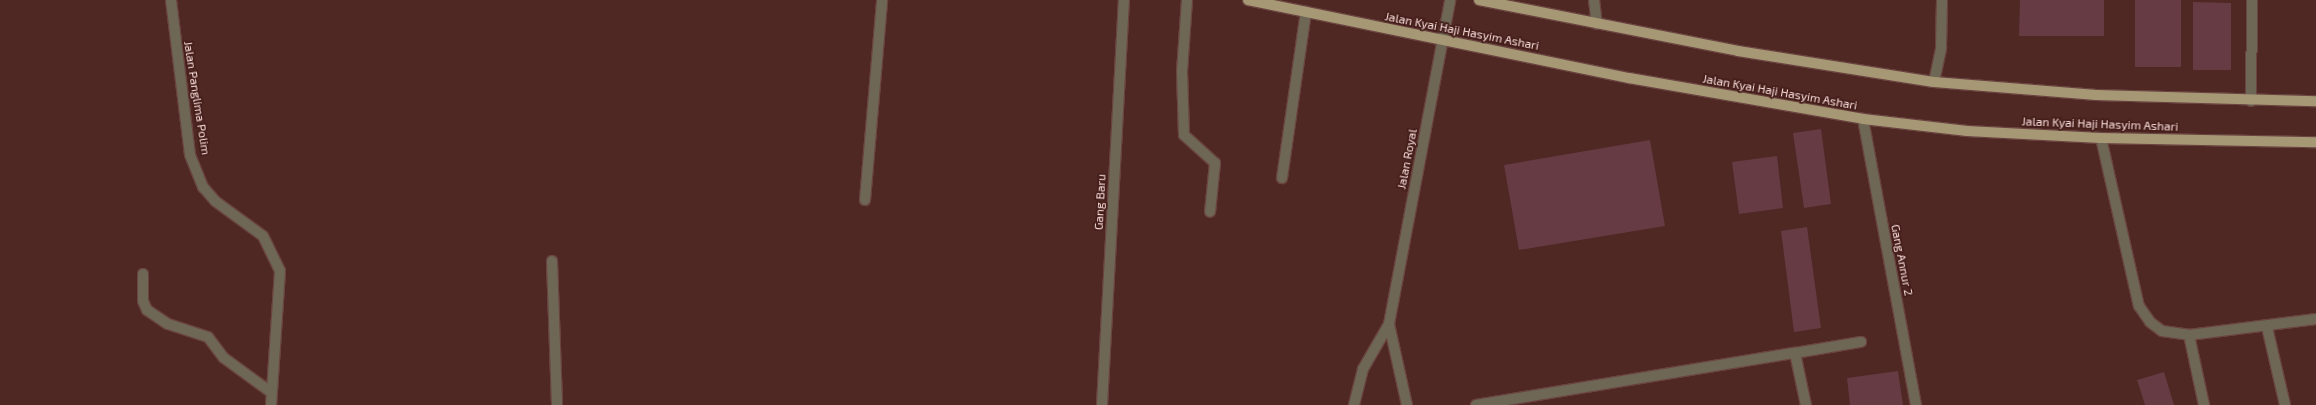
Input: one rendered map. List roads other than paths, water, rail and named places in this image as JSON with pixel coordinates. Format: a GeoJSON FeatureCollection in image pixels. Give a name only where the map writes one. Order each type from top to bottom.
{"type":"FeatureCollection","features":[{"type":"Feature","properties":{"kind":"main road","name":"Jalan Kyai Haji Hasyim Ashari"},"geometry":{"type":"LineString","coordinates":[[1248,0],[1442,41],[1863,119],[1967,130],[2101,138],[2316,142]]}},
{"type":"Feature","properties":{"kind":"main road"},"geometry":{"type":"LineString","coordinates":[[1478,0],[1597,24],[1824,66],[1934,82],[2096,95],[2251,101],[2316,101]]}},
{"type":"Feature","properties":{"kind":"street","name":"Jalan Panglima Polim"},"geometry":{"type":"LineString","coordinates":[[171,0],[190,155],[203,187],[215,201],[263,236],[280,270],[271,405]]}},
{"type":"Feature","properties":{"kind":"street"},"geometry":{"type":"LineString","coordinates":[[865,200],[882,0]]}},
{"type":"Feature","properties":{"kind":"street","name":"Gang Baru"},"geometry":{"type":"LineString","coordinates":[[1102,405],[1124,0]]}},
{"type":"Feature","properties":{"kind":"street"},"geometry":{"type":"LineString","coordinates":[[1187,0],[1182,70],[1184,135],[1215,163],[1210,212]]}},
{"type":"Feature","properties":{"kind":"street","name":"Jalan Royal"},"geometry":{"type":"LineString","coordinates":[[1354,405],[1363,369],[1389,324],[1450,0]]}},
{"type":"Feature","properties":{"kind":"street"},"geometry":{"type":"LineString","coordinates":[[1594,0],[1597,24]]}},
{"type":"Feature","properties":{"kind":"street"},"geometry":{"type":"LineString","coordinates":[[1934,82],[1941,48],[1942,0]]}},
{"type":"Feature","properties":{"kind":"street"},"geometry":{"type":"LineString","coordinates":[[2251,101],[2252,0]]}},
{"type":"Feature","properties":{"kind":"street"},"geometry":{"type":"LineString","coordinates":[[1282,178],[1306,12]]}},
{"type":"Feature","properties":{"kind":"street","name":"Gang Annur 2"},"geometry":{"type":"LineString","coordinates":[[1863,119],[1916,405]]}},
{"type":"Feature","properties":{"kind":"street"},"geometry":{"type":"LineString","coordinates":[[2101,138],[2140,306],[2162,330],[2189,335],[2267,327],[2316,318]]}},
{"type":"Feature","properties":{"kind":"street"},"geometry":{"type":"LineString","coordinates":[[552,261],[557,405]]}},
{"type":"Feature","properties":{"kind":"street"},"geometry":{"type":"LineString","coordinates":[[143,274],[143,301],[147,310],[168,324],[208,337],[224,358],[272,393]]}},
{"type":"Feature","properties":{"kind":"street","name":"Jalan Royal"},"geometry":{"type":"LineString","coordinates":[[1389,324],[1407,405]]}},
{"type":"Feature","properties":{"kind":"street"},"geometry":{"type":"LineString","coordinates":[[2267,327],[2285,405]]}},
{"type":"Feature","properties":{"kind":"street"},"geometry":{"type":"LineString","coordinates":[[2189,335],[2204,405]]}},
{"type":"Feature","properties":{"kind":"street"},"geometry":{"type":"LineString","coordinates":[[1476,405],[1861,342]]}},
{"type":"Feature","properties":{"kind":"street"},"geometry":{"type":"LineString","coordinates":[[1795,353],[1806,405]]}}]}
